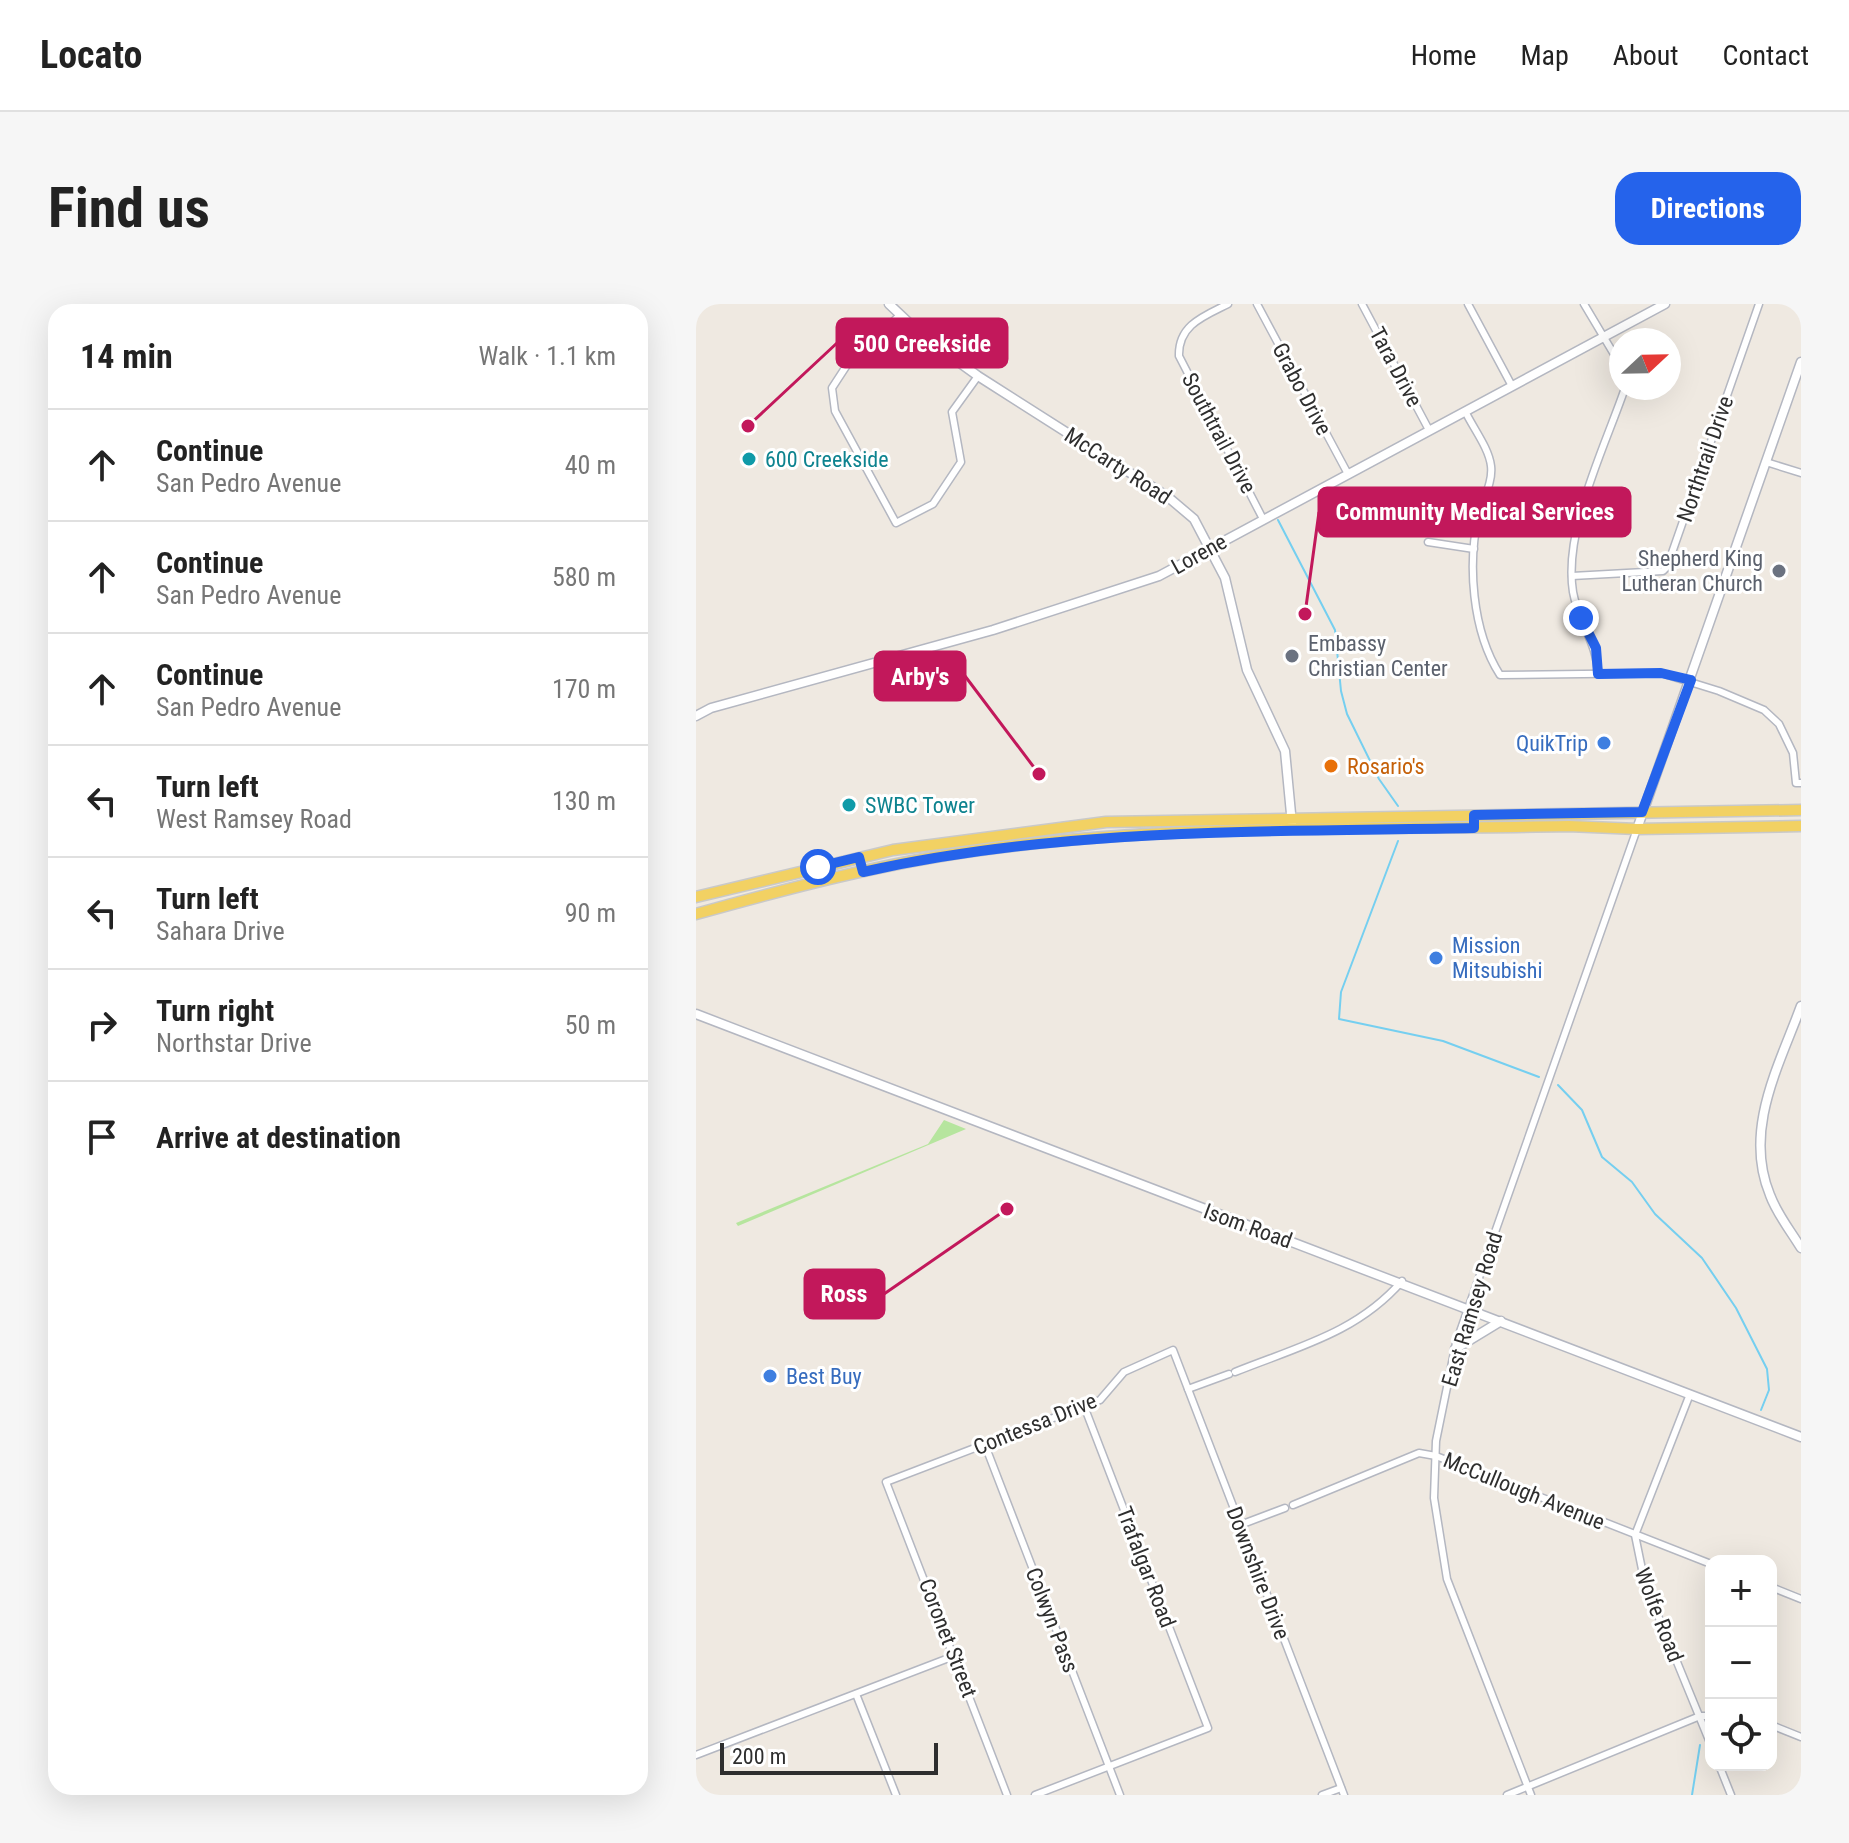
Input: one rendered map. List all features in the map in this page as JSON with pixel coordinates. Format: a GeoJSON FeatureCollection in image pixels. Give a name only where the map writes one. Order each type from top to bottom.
{"type":"FeatureCollection","features":[{"type":"Feature","properties":{"kind":"main road"},"geometry":{"type":"LineString","coordinates":[[696,897],[882,852],[987,835],[1106,822],[1801,810]]}},
{"type":"Feature","properties":{"kind":"main road"},"geometry":{"type":"LineString","coordinates":[[1474,815],[1474,828]]}},
{"type":"Feature","properties":{"kind":"main road"},"geometry":{"type":"LineString","coordinates":[[696,914],[885,867],[1045,842],[1146,835],[1474,828],[1801,826]]}},
{"type":"Feature","properties":{"kind":"main road"},"geometry":{"type":"LineString","coordinates":[[882,852],[885,867]]}},
{"type":"Feature","properties":{"kind":"main road"},"geometry":{"type":"LineString","coordinates":[[859,857],[863,872]]}},
{"type":"Feature","properties":{"kind":"street","name":"McCarty Road"},"geometry":{"type":"LineString","coordinates":[[889,304],[978,376],[1177,504],[1194,519],[1232,597],[1247,670],[1285,751],[1291,832]]}},
{"type":"Feature","properties":{"kind":"street","name":"Southtrail Drive"},"geometry":{"type":"LineString","coordinates":[[1228,304],[1191,324],[1179,345],[1183,366],[1263,519]]}},
{"type":"Feature","properties":{"kind":"street","name":"Grabo Drive"},"geometry":{"type":"LineString","coordinates":[[1257,304],[1348,474]]}},
{"type":"Feature","properties":{"kind":"street","name":"Tara Drive"},"geometry":{"type":"LineString","coordinates":[[1362,304],[1429,430]]}},
{"type":"Feature","properties":{"kind":"street"},"geometry":{"type":"LineString","coordinates":[[1468,304],[1512,386]]}},
{"type":"Feature","properties":{"kind":"street"},"geometry":{"type":"LineString","coordinates":[[1584,304],[1609,346]]}},
{"type":"Feature","properties":{"kind":"street","name":"Lorene"},"geometry":{"type":"LineString","coordinates":[[696,716],[711,708],[1113,593],[1159,576],[1665,304]]}},
{"type":"Feature","properties":{"kind":"street","name":"Northtrail Drive"},"geometry":{"type":"LineString","coordinates":[[1572,576],[1663,571],[1667,567],[1759,304]]}},
{"type":"Feature","properties":{"kind":"street"},"geometry":{"type":"LineString","coordinates":[[900,315],[837,376],[832,401],[896,523],[933,504],[961,462],[952,412],[961,395],[978,376]]}},
{"type":"Feature","properties":{"kind":"street"},"geometry":{"type":"LineString","coordinates":[[1637,829],[1801,362]]}},
{"type":"Feature","properties":{"kind":"street"},"geometry":{"type":"LineString","coordinates":[[1598,674],[1596,648],[1576,605],[1572,576],[1575,538],[1621,400]]}},
{"type":"Feature","properties":{"kind":"street"},"geometry":{"type":"LineString","coordinates":[[1465,411],[1491,465],[1474,549],[1476,603],[1500,675],[1661,673],[1691,680],[1754,704],[1775,718],[1790,744],[1796,783],[1801,783]]}},
{"type":"Feature","properties":{"kind":"street"},"geometry":{"type":"LineString","coordinates":[[1766,462],[1801,473]]}},
{"type":"Feature","properties":{"kind":"street"},"geometry":{"type":"LineString","coordinates":[[1428,542],[1474,549]]}},
{"type":"Feature","properties":{"kind":"street","name":"East Ramsey Road"},"geometry":{"type":"LineString","coordinates":[[1531,1795],[1447,1579],[1434,1498],[1436,1456],[1455,1349],[1468,1308],[1637,829]]}},
{"type":"Feature","properties":{"kind":"street"},"geometry":{"type":"LineString","coordinates":[[1801,1006],[1767,1099],[1760,1136],[1761,1165],[1769,1193],[1801,1248]]}},
{"type":"Feature","properties":{"kind":"street","name":"Isom Road"},"geometry":{"type":"LineString","coordinates":[[696,1014],[1153,1191],[1402,1281],[1801,1437]]}},
{"type":"Feature","properties":{"kind":"street"},"geometry":{"type":"LineString","coordinates":[[1188,1389],[1356,1323],[1375,1311],[1402,1281]]}},
{"type":"Feature","properties":{"kind":"street"},"geometry":{"type":"LineString","coordinates":[[1455,1349],[1501,1321]]}},
{"type":"Feature","properties":{"kind":"street","name":"Downshire Drive"},"geometry":{"type":"LineString","coordinates":[[1173,1350],[1342,1791]]}},
{"type":"Feature","properties":{"kind":"street","name":"Contessa Drive"},"geometry":{"type":"LineString","coordinates":[[886,1482],[1100,1400],[1124,1372],[1173,1350]]}},
{"type":"Feature","properties":{"kind":"street"},"geometry":{"type":"LineString","coordinates":[[1635,1535],[1690,1394]]}},
{"type":"Feature","properties":{"kind":"street","name":"Trafalgar Road"},"geometry":{"type":"LineString","coordinates":[[1084,1406],[1208,1728],[1109,1766]]}},
{"type":"Feature","properties":{"kind":"street","name":"Colwyn Pass"},"geometry":{"type":"LineString","coordinates":[[985,1445],[1120,1795]]}},
{"type":"Feature","properties":{"kind":"street","name":"McCullough Avenue"},"geometry":{"type":"LineString","coordinates":[[1293,1505],[1419,1453],[1436,1456],[1705,1562]]}},
{"type":"Feature","properties":{"kind":"street","name":"Coronet Street"},"geometry":{"type":"LineString","coordinates":[[886,1482],[1007,1795]]}},
{"type":"Feature","properties":{"kind":"street"},"geometry":{"type":"LineString","coordinates":[[1240,1525],[1285,1508]]}},
{"type":"Feature","properties":{"kind":"street","name":"Wolfe Road"},"geometry":{"type":"LineString","coordinates":[[1635,1535],[1641,1573],[1705,1729]]}},
{"type":"Feature","properties":{"kind":"street"},"geometry":{"type":"LineString","coordinates":[[1777,1589],[1801,1599]]}},
{"type":"Feature","properties":{"kind":"street"},"geometry":{"type":"LineString","coordinates":[[696,1755],[954,1656]]}},
{"type":"Feature","properties":{"kind":"street"},"geometry":{"type":"LineString","coordinates":[[856,1694],[896,1795]]}},
{"type":"Feature","properties":{"kind":"street"},"geometry":{"type":"LineString","coordinates":[[1507,1795],[1705,1716]]}},
{"type":"Feature","properties":{"kind":"street"},"geometry":{"type":"LineString","coordinates":[[1777,1727],[1801,1737]]}},
{"type":"Feature","properties":{"kind":"street"},"geometry":{"type":"LineString","coordinates":[[1035,1795],[1109,1766]]}},
{"type":"Feature","properties":{"kind":"street"},"geometry":{"type":"LineString","coordinates":[[1721,1771],[1731,1795]]}},
{"type":"Feature","properties":{"kind":"street"},"geometry":{"type":"LineString","coordinates":[[1322,1795],[1342,1791]]}},
{"type":"Feature","properties":{"kind":"green space"},"geometry":{"type":"Polygon","coordinates":[[[944,1120],[966,1129],[738,1226],[736,1223],[928,1144],[944,1120]]]}},
{"type":"Feature","properties":{"kind":"waterway"},"geometry":{"type":"LineString","coordinates":[[1278,520],[1335,630],[1341,691],[1347,714],[1379,779],[1398,806]]}},
{"type":"Feature","properties":{"kind":"waterway"},"geometry":{"type":"LineString","coordinates":[[1398,841],[1341,992],[1339,1019],[1443,1041],[1539,1077]]}},
{"type":"Feature","properties":{"kind":"waterway"},"geometry":{"type":"LineString","coordinates":[[1558,1085],[1582,1110],[1602,1157],[1632,1182],[1655,1214],[1702,1258],[1736,1308],[1767,1369],[1769,1390],[1761,1410]]}},
{"type":"Feature","properties":{"kind":"waterway"},"geometry":{"type":"LineString","coordinates":[[1692,1795],[1700,1745]]}},
{"type":"Feature","properties":{"kind":"place","name":"500 Creekside"},"geometry":{"type":"Point","coordinates":[748,426]}},
{"type":"Feature","properties":{"kind":"place","name":"600 Creekside"},"geometry":{"type":"Point","coordinates":[749,459]}},
{"type":"Feature","properties":{"kind":"place","name":"Shepherd King Lutheran Church"},"geometry":{"type":"Point","coordinates":[1779,571]}},
{"type":"Feature","properties":{"kind":"place","name":"Community Medical Services"},"geometry":{"type":"Point","coordinates":[1305,614]}},
{"type":"Feature","properties":{"kind":"place","name":"Embassy Christian Center"},"geometry":{"type":"Point","coordinates":[1292,656]}},
{"type":"Feature","properties":{"kind":"place","name":"QuikTrip"},"geometry":{"type":"Point","coordinates":[1604,743]}},
{"type":"Feature","properties":{"kind":"place","name":"Rosario's"},"geometry":{"type":"Point","coordinates":[1331,766]}},
{"type":"Feature","properties":{"kind":"place","name":"Arby's"},"geometry":{"type":"Point","coordinates":[1039,774]}},
{"type":"Feature","properties":{"kind":"place","name":"SWBC Tower"},"geometry":{"type":"Point","coordinates":[849,805]}},
{"type":"Feature","properties":{"kind":"place","name":"Mission Mitsubishi"},"geometry":{"type":"Point","coordinates":[1436,958]}},
{"type":"Feature","properties":{"kind":"place","name":"Ross"},"geometry":{"type":"Point","coordinates":[1007,1209]}},
{"type":"Feature","properties":{"kind":"place","name":"Best Buy"},"geometry":{"type":"Point","coordinates":[770,1376]}},
{"type":"Feature","properties":{"kind":"route"},"geometry":{"type":"LineString","coordinates":[[818,867],[859,857],[863,872],[977,850],[1146,835],[1474,828],[1474,815],[1642,812],[1691,680],[1661,673],[1598,674],[1596,648],[1581,618]]}}]}
